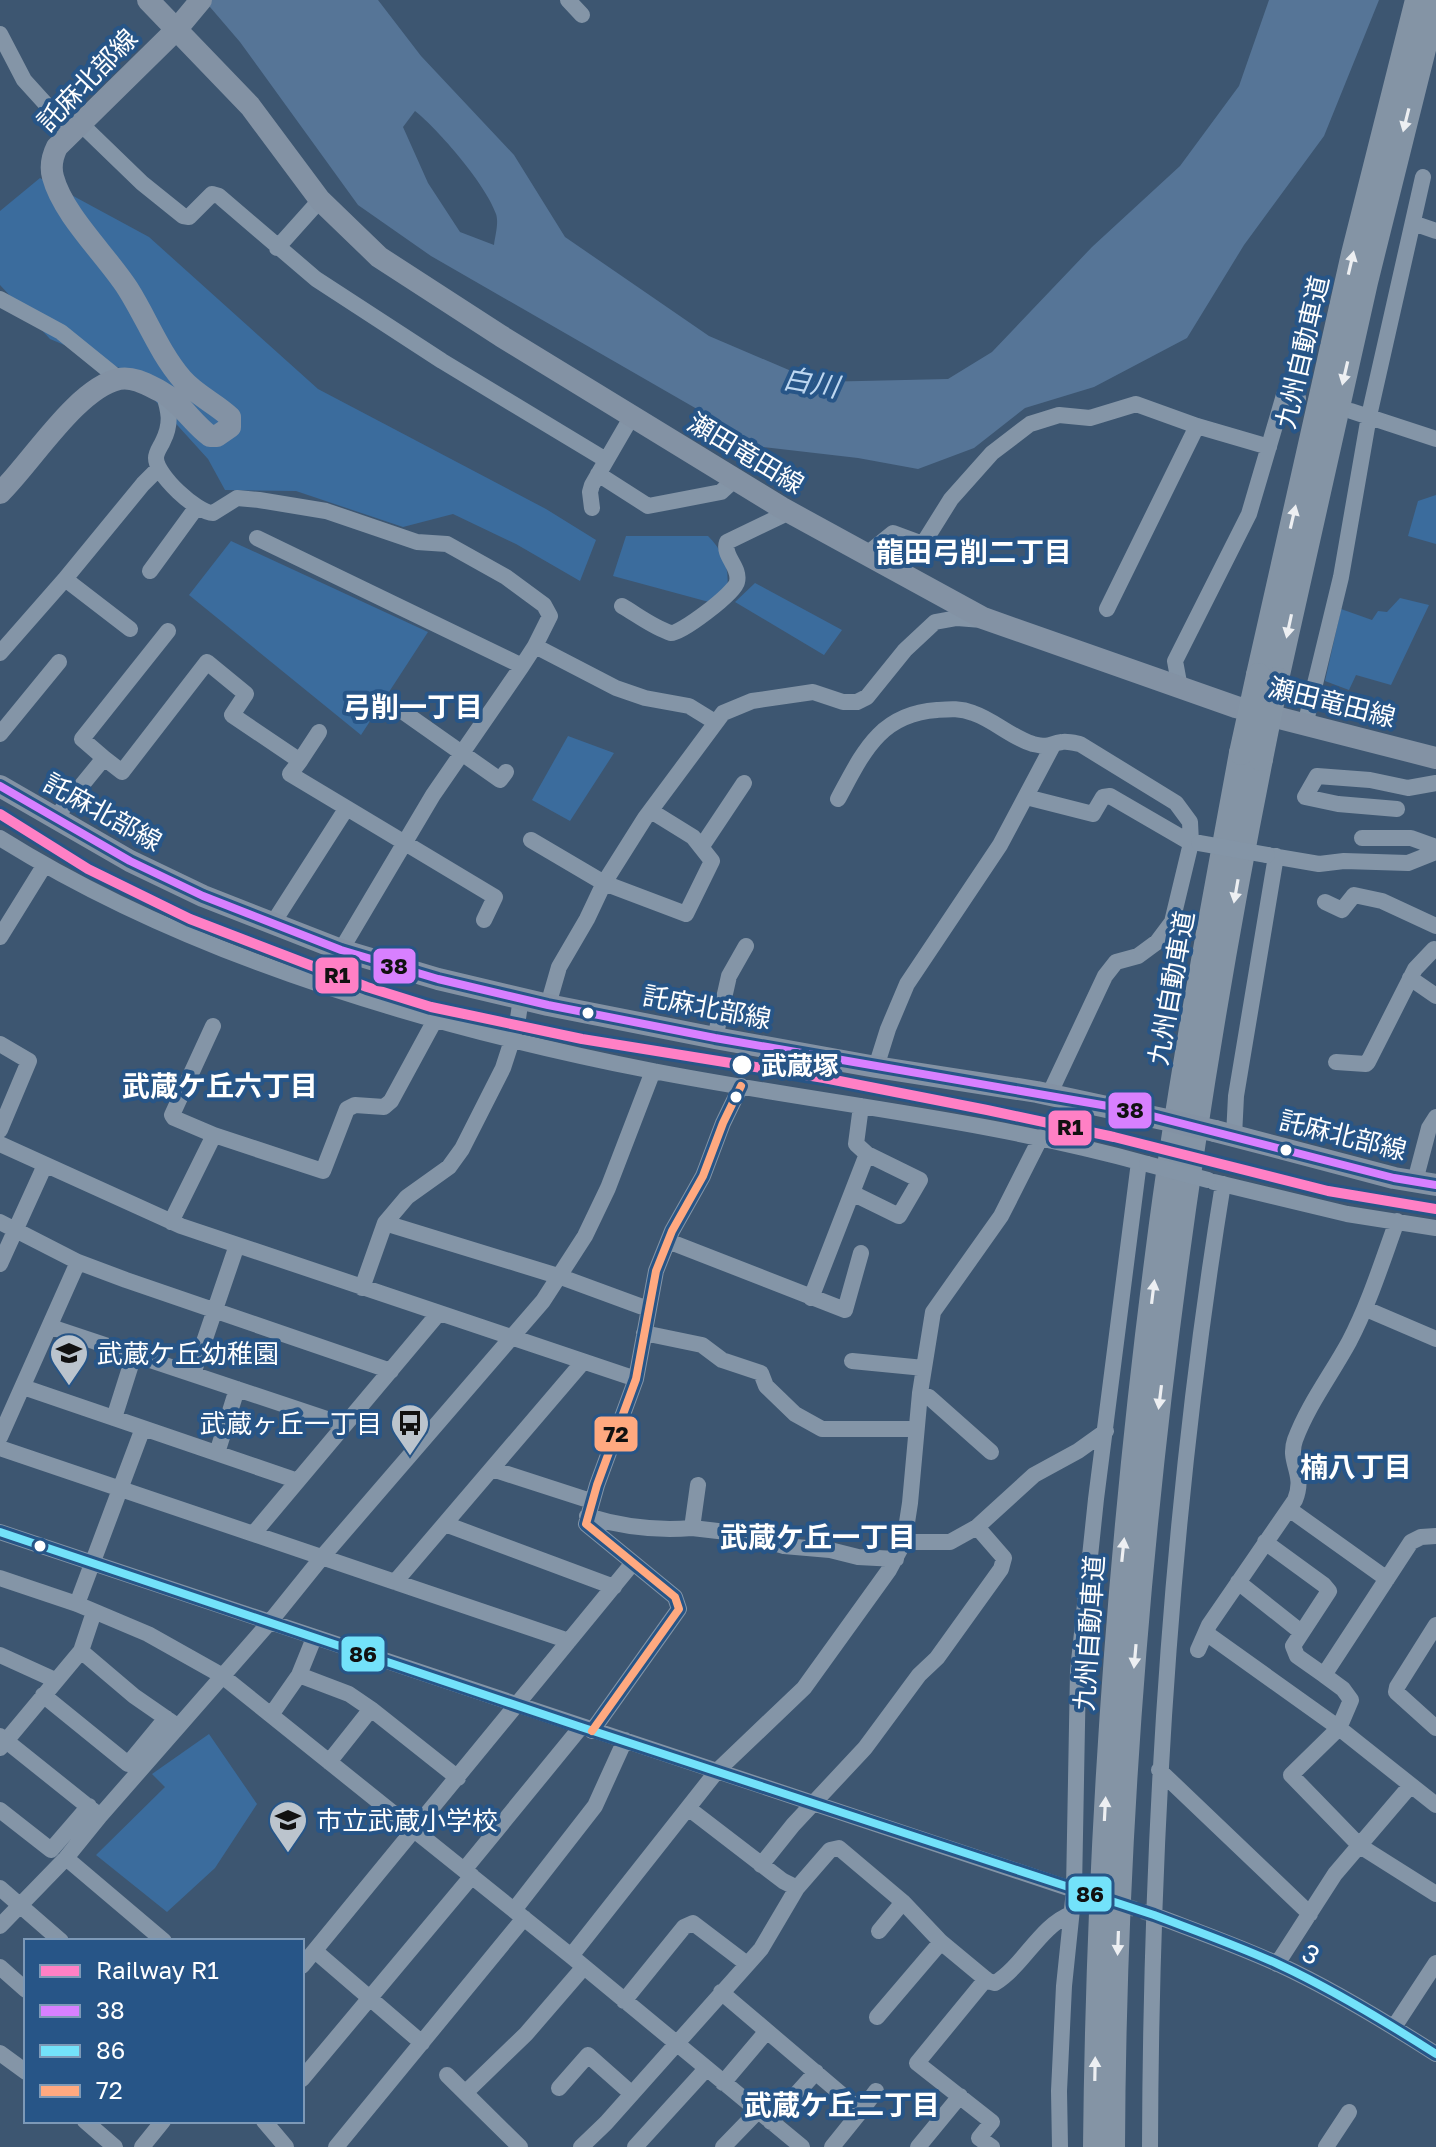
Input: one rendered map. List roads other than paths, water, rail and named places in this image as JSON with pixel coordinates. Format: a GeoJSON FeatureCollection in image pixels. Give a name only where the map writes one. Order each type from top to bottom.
{"type":"FeatureCollection","features":[{"type":"Feature","properties":{"kind":"highway","name":"九州自動車道"},"geometry":{"type":"LineString","coordinates":[[1416,43],[1417,0]]}},
{"type":"Feature","properties":{"kind":"highway","name":"九州自動車道"},"geometry":{"type":"LineString","coordinates":[[1095,2147],[1100,1896],[1117,1619],[1129,1490],[1167,1183],[1211,915],[1251,756],[1322,388],[1416,43],[1436,1]]}},
{"type":"Feature","properties":{"kind":"highway","name":"九州自動車道"},"geometry":{"type":"LineString","coordinates":[[1113,2147],[1121,1875],[1149,1492],[1177,1250],[1251,756]]}},
{"type":"Feature","properties":{"kind":"main road","name":"瀬田竜田線"},"geometry":{"type":"LineString","coordinates":[[148,0],[250,106],[320,200],[379,257],[734,480],[983,618],[1236,707],[1436,758]]}},
{"type":"Feature","properties":{"kind":"main road","name":"託麻北部線"},"geometry":{"type":"LineString","coordinates":[[119,379],[134,379],[163,392],[210,436],[217,436],[230,427],[230,417],[192,390],[162,351],[128,289],[59,192],[51,161],[57,147],[176,30],[198,4]]}},
{"type":"Feature","properties":{"kind":"main road"},"geometry":{"type":"LineString","coordinates":[[0,493],[75,408],[119,379]]}},
{"type":"Feature","properties":{"kind":"main road","name":"託麻北部線"},"geometry":{"type":"LineString","coordinates":[[0,786],[130,861],[203,896],[341,950],[438,979],[548,1005],[715,1038],[1049,1095],[1167,1120],[1426,1183]]}},
{"type":"Feature","properties":{"kind":"street"},"geometry":{"type":"LineString","coordinates":[[568,0],[582,15]]}},
{"type":"Feature","properties":{"kind":"street"},"geometry":{"type":"LineString","coordinates":[[0,34],[24,80],[77,129],[183,216],[189,217],[212,194],[219,196],[316,279],[602,467],[648,506],[721,492],[734,480]]}},
{"type":"Feature","properties":{"kind":"street"},"geometry":{"type":"LineString","coordinates":[[1305,725],[1341,577],[1369,416],[1423,177]]}},
{"type":"Feature","properties":{"kind":"street"},"geometry":{"type":"LineString","coordinates":[[277,248],[320,200]]}},
{"type":"Feature","properties":{"kind":"street"},"geometry":{"type":"LineString","coordinates":[[1413,223],[1436,231]]}},
{"type":"Feature","properties":{"kind":"street"},"geometry":{"type":"LineString","coordinates":[[0,299],[61,332],[119,379]]}},
{"type":"Feature","properties":{"kind":"street"},"geometry":{"type":"LineString","coordinates":[[163,392],[170,413],[170,428],[156,457],[159,468],[196,508],[213,513],[237,498],[259,500],[326,511],[417,542],[447,544],[506,577],[544,605],[550,616],[535,646],[461,752],[403,843],[341,950]]}},
{"type":"Feature","properties":{"kind":"street"},"geometry":{"type":"LineString","coordinates":[[1180,688],[1175,661],[1249,514],[1284,395],[1298,398]]}},
{"type":"Feature","properties":{"kind":"street"},"geometry":{"type":"LineString","coordinates":[[867,554],[893,533],[920,543],[926,539],[951,499],[992,453],[1030,424],[1059,415],[1090,418],[1136,404],[1269,447]]}},
{"type":"Feature","properties":{"kind":"street"},"geometry":{"type":"LineString","coordinates":[[1351,411],[1436,439]]}},
{"type":"Feature","properties":{"kind":"street"},"geometry":{"type":"LineString","coordinates":[[592,508],[590,492],[632,416]]}},
{"type":"Feature","properties":{"kind":"street"},"geometry":{"type":"LineString","coordinates":[[1107,609],[1197,426]]}},
{"type":"Feature","properties":{"kind":"street"},"geometry":{"type":"LineString","coordinates":[[0,653],[159,468]]}},
{"type":"Feature","properties":{"kind":"street"},"geometry":{"type":"LineString","coordinates":[[150,571],[196,508]]}},
{"type":"Feature","properties":{"kind":"street"},"geometry":{"type":"LineString","coordinates":[[622,606],[669,632],[679,632],[736,588],[738,575],[725,551],[727,542],[787,511]]}},
{"type":"Feature","properties":{"kind":"street"},"geometry":{"type":"LineString","coordinates":[[257,538],[522,666]]}},
{"type":"Feature","properties":{"kind":"street"},"geometry":{"type":"LineString","coordinates":[[65,579],[130,629]]}},
{"type":"Feature","properties":{"kind":"street"},"geometry":{"type":"LineString","coordinates":[[548,1005],[559,967],[604,883],[651,811],[723,713],[736,706],[800,693],[820,693],[843,702],[857,702],[867,697],[905,650],[935,622],[957,618],[981,622],[983,618]]}},
{"type":"Feature","properties":{"kind":"street"},"geometry":{"type":"LineString","coordinates":[[168,631],[82,739],[122,772],[207,662],[246,694],[232,715],[300,761]]}},
{"type":"Feature","properties":{"kind":"street"},"geometry":{"type":"LineString","coordinates":[[535,646],[616,688],[645,698],[689,706],[715,722]]}},
{"type":"Feature","properties":{"kind":"street"},"geometry":{"type":"LineString","coordinates":[[0,734],[59,662]]}},
{"type":"Feature","properties":{"kind":"street"},"geometry":{"type":"LineString","coordinates":[[838,799],[862,753],[879,733],[901,717],[917,711],[961,708],[1030,743],[1052,747]]}},
{"type":"Feature","properties":{"kind":"street"},"geometry":{"type":"LineString","coordinates":[[402,711],[500,780],[506,772]]}},
{"type":"Feature","properties":{"kind":"street"},"geometry":{"type":"LineString","coordinates":[[319,732],[290,774],[495,897],[484,920]]}},
{"type":"Feature","properties":{"kind":"street"},"geometry":{"type":"LineString","coordinates":[[876,1067],[907,984],[1000,845],[1052,747],[1063,741],[1080,744],[1176,803],[1190,822],[1195,843],[1172,922],[1157,942],[1138,956],[1116,962],[1105,976],[1049,1095]]}},
{"type":"Feature","properties":{"kind":"street"},"geometry":{"type":"LineString","coordinates":[[55,818],[104,758]]}},
{"type":"Feature","properties":{"kind":"street"},"geometry":{"type":"LineString","coordinates":[[1397,809],[1338,804],[1305,797],[1317,776],[1370,780],[1408,788],[1436,783]]}},
{"type":"Feature","properties":{"kind":"street"},"geometry":{"type":"LineString","coordinates":[[702,846],[744,783]]}},
{"type":"Feature","properties":{"kind":"street"},"geometry":{"type":"LineString","coordinates":[[1026,797],[1093,814],[1103,797],[1110,796],[1195,843],[1319,864],[1344,861],[1408,863],[1436,850]]}},
{"type":"Feature","properties":{"kind":"street"},"geometry":{"type":"LineString","coordinates":[[273,923],[346,809]]}},
{"type":"Feature","properties":{"kind":"street"},"geometry":{"type":"LineString","coordinates":[[531,840],[604,883],[686,914],[712,861],[693,837],[651,811]]}},
{"type":"Feature","properties":{"kind":"street"},"geometry":{"type":"LineString","coordinates":[[0,838],[44,866],[149,917],[261,963],[435,1020],[653,1071],[1041,1137],[1347,1214],[1436,1228]]}},
{"type":"Feature","properties":{"kind":"street"},"geometry":{"type":"LineString","coordinates":[[1362,838],[1411,838],[1436,850]]}},
{"type":"Feature","properties":{"kind":"street"},"geometry":{"type":"LineString","coordinates":[[1225,1134],[1236,1096],[1272,855]]}},
{"type":"Feature","properties":{"kind":"street"},"geometry":{"type":"LineString","coordinates":[[0,937],[44,866]]}},
{"type":"Feature","properties":{"kind":"street"},"geometry":{"type":"LineString","coordinates":[[1325,902],[1342,910],[1354,895],[1382,901],[1436,926]]}},
{"type":"Feature","properties":{"kind":"street"},"geometry":{"type":"LineString","coordinates":[[715,1038],[729,976],[746,946]]}},
{"type":"Feature","properties":{"kind":"street"},"geometry":{"type":"LineString","coordinates":[[1336,1062],[1366,1064],[1410,978],[1434,949]]}},
{"type":"Feature","properties":{"kind":"street"},"geometry":{"type":"LineString","coordinates":[[1410,978],[1436,996]]}},
{"type":"Feature","properties":{"kind":"street"},"geometry":{"type":"LineString","coordinates":[[362,1288],[385,1223],[407,1197],[449,1167],[462,1149],[503,1068],[513,1040],[521,998]]}},
{"type":"Feature","properties":{"kind":"street"},"geometry":{"type":"LineString","coordinates":[[213,1026],[172,1115],[174,1118],[214,1135],[323,1171],[347,1109],[355,1105],[384,1107],[391,1101],[435,1020]]}},
{"type":"Feature","properties":{"kind":"street"},"geometry":{"type":"LineString","coordinates":[[0,1044],[29,1061],[0,1130]]}},
{"type":"Feature","properties":{"kind":"street"},"geometry":{"type":"LineString","coordinates":[[43,1695],[128,1764],[221,1675],[513,1338],[561,1277],[608,1188],[653,1071]]}},
{"type":"Feature","properties":{"kind":"street"},"geometry":{"type":"LineString","coordinates":[[304,2077],[586,1729],[679,1609],[675,1597],[586,1524],[636,1379],[656,1271],[668,1241],[703,1176],[741,1086]]}},
{"type":"Feature","properties":{"kind":"street"},"geometry":{"type":"LineString","coordinates":[[852,1193],[899,1216],[920,1180],[867,1154],[856,1144],[861,1106]]}},
{"type":"Feature","properties":{"kind":"street"},"geometry":{"type":"LineString","coordinates":[[1426,1183],[1429,1128],[1436,1117]]}},
{"type":"Feature","properties":{"kind":"street"},"geometry":{"type":"LineString","coordinates":[[171,1222],[214,1135]]}},
{"type":"Feature","properties":{"kind":"street"},"geometry":{"type":"LineString","coordinates":[[465,2093],[526,2034],[688,1808],[717,1771],[804,1688],[896,1559],[904,1542],[910,1503],[920,1393],[933,1312],[1001,1216],[1041,1137]]}},
{"type":"Feature","properties":{"kind":"street"},"geometry":{"type":"LineString","coordinates":[[0,1144],[171,1222],[636,1379]]}},
{"type":"Feature","properties":{"kind":"street"},"geometry":{"type":"LineString","coordinates":[[811,1298],[867,1154]]}},
{"type":"Feature","properties":{"kind":"street"},"geometry":{"type":"LineString","coordinates":[[1060,2147],[1061,2046],[1074,1890],[1078,1671],[1106,1431],[1143,1163]]}},
{"type":"Feature","properties":{"kind":"street"},"geometry":{"type":"LineString","coordinates":[[0,1264],[8,1226],[45,1165]]}},
{"type":"Feature","properties":{"kind":"street"},"geometry":{"type":"LineString","coordinates":[[1150,2147],[1159,1770],[1182,1486],[1216,1182]]}},
{"type":"Feature","properties":{"kind":"street"},"geometry":{"type":"LineString","coordinates":[[1198,1650],[1209,1625],[1289,1509],[1300,1485],[1293,1445],[1304,1419],[1366,1309],[1397,1221]]}},
{"type":"Feature","properties":{"kind":"street"},"geometry":{"type":"LineString","coordinates":[[385,1223],[561,1277],[648,1309]]}},
{"type":"Feature","properties":{"kind":"street"},"geometry":{"type":"LineString","coordinates":[[8,1226],[78,1262],[391,1371]]}},
{"type":"Feature","properties":{"kind":"street"},"geometry":{"type":"LineString","coordinates":[[668,1241],[845,1310],[861,1253]]}},
{"type":"Feature","properties":{"kind":"street"},"geometry":{"type":"LineString","coordinates":[[193,1374],[237,1245]]}},
{"type":"Feature","properties":{"kind":"street"},"geometry":{"type":"LineString","coordinates":[[0,1437],[78,1262]]}},
{"type":"Feature","properties":{"kind":"street"},"geometry":{"type":"LineString","coordinates":[[1366,1309],[1436,1339]]}},
{"type":"Feature","properties":{"kind":"street"},"geometry":{"type":"LineString","coordinates":[[254,1533],[438,1314]]}},
{"type":"Feature","properties":{"kind":"street"},"geometry":{"type":"LineString","coordinates":[[51,1327],[345,1425]]}},
{"type":"Feature","properties":{"kind":"street"},"geometry":{"type":"LineString","coordinates":[[644,1333],[702,1345],[722,1360],[761,1373],[766,1386],[795,1414],[822,1429],[916,1429]]}},
{"type":"Feature","properties":{"kind":"street"},"geometry":{"type":"LineString","coordinates":[[114,1418],[134,1355]]}},
{"type":"Feature","properties":{"kind":"street"},"geometry":{"type":"LineString","coordinates":[[852,1361],[924,1368]]}},
{"type":"Feature","properties":{"kind":"street"},"geometry":{"type":"LineString","coordinates":[[395,1582],[583,1362]]}},
{"type":"Feature","properties":{"kind":"street"},"geometry":{"type":"LineString","coordinates":[[23,1387],[298,1481]]}},
{"type":"Feature","properties":{"kind":"street"},"geometry":{"type":"LineString","coordinates":[[217,1453],[237,1389]]}},
{"type":"Feature","properties":{"kind":"street"},"geometry":{"type":"LineString","coordinates":[[920,1393],[929,1397],[991,1452]]}},
{"type":"Feature","properties":{"kind":"street"},"geometry":{"type":"LineString","coordinates":[[77,1604],[143,1428]]}},
{"type":"Feature","properties":{"kind":"street"},"geometry":{"type":"LineString","coordinates":[[904,1542],[945,1544],[977,1527],[1034,1475],[1078,1451],[1106,1431]]}},
{"type":"Feature","properties":{"kind":"street"},"geometry":{"type":"LineString","coordinates":[[0,1448],[569,1641]]}},
{"type":"Feature","properties":{"kind":"street"},"geometry":{"type":"LineString","coordinates":[[492,1469],[589,1509],[614,1525],[744,1534],[784,1546],[896,1559]]}},
{"type":"Feature","properties":{"kind":"street"},"geometry":{"type":"LineString","coordinates":[[692,1528],[698,1485]]}},
{"type":"Feature","properties":{"kind":"street"},"geometry":{"type":"LineString","coordinates":[[1289,1509],[1387,1579]]}},
{"type":"Feature","properties":{"kind":"street"},"geometry":{"type":"LineString","coordinates":[[445,1524],[614,1587]]}},
{"type":"Feature","properties":{"kind":"street"},"geometry":{"type":"LineString","coordinates":[[761,1865],[793,1825],[865,1748],[919,1675],[937,1658],[1001,1569],[1004,1558],[977,1527]]}},
{"type":"Feature","properties":{"kind":"street"},"geometry":{"type":"LineString","coordinates":[[0,1532],[1074,1890]]}},
{"type":"Feature","properties":{"kind":"street"},"geometry":{"type":"LineString","coordinates":[[1324,1675],[1411,1542],[1421,1537],[1436,1536]]}},
{"type":"Feature","properties":{"kind":"street"},"geometry":{"type":"LineString","coordinates":[[1265,1542],[1329,1591],[1294,1642],[1294,1653],[1343,1689],[1351,1700],[1339,1728],[1291,1775],[1360,1846],[1436,1894]]}},
{"type":"Feature","properties":{"kind":"street"},"geometry":{"type":"LineString","coordinates":[[304,1964],[632,1564]]}},
{"type":"Feature","properties":{"kind":"street"},"geometry":{"type":"LineString","coordinates":[[0,1578],[77,1604],[148,1634],[221,1675],[519,1914],[802,2147]]}},
{"type":"Feature","properties":{"kind":"street"},"geometry":{"type":"LineString","coordinates":[[1238,1582],[1301,1632]]}},
{"type":"Feature","properties":{"kind":"street"},"geometry":{"type":"LineString","coordinates":[[94,1612],[81,1651],[2,1741],[94,1811]]}},
{"type":"Feature","properties":{"kind":"street"},"geometry":{"type":"LineString","coordinates":[[1436,1625],[1396,1692],[1436,1728]]}},
{"type":"Feature","properties":{"kind":"street"},"geometry":{"type":"LineString","coordinates":[[1206,1633],[1339,1728],[1436,1805]]}},
{"type":"Feature","properties":{"kind":"street"},"geometry":{"type":"LineString","coordinates":[[271,1715],[299,1675],[314,1638]]}},
{"type":"Feature","properties":{"kind":"street"},"geometry":{"type":"LineString","coordinates":[[81,1651],[134,1696],[172,1722]]}},
{"type":"Feature","properties":{"kind":"street"},"geometry":{"type":"LineString","coordinates":[[0,1655],[55,1680]]}},
{"type":"Feature","properties":{"kind":"street"},"geometry":{"type":"LineString","coordinates":[[299,1675],[349,1694],[458,1778]]}},
{"type":"Feature","properties":{"kind":"street"},"geometry":{"type":"LineString","coordinates":[[329,1762],[371,1709]]}},
{"type":"Feature","properties":{"kind":"street"},"geometry":{"type":"LineString","coordinates":[[0,1810],[51,1850],[94,1811],[172,1722]]}},
{"type":"Feature","properties":{"kind":"street"},"geometry":{"type":"LineString","coordinates":[[336,2147],[422,2043],[519,1914],[595,1806],[625,1740]]}},
{"type":"Feature","properties":{"kind":"street"},"geometry":{"type":"LineString","coordinates":[[1159,1770],[1310,1914]]}},
{"type":"Feature","properties":{"kind":"street"},"geometry":{"type":"LineString","coordinates":[[1277,1964],[1335,1874],[1411,1785]]}},
{"type":"Feature","properties":{"kind":"street"},"geometry":{"type":"LineString","coordinates":[[688,1808],[761,1865],[797,1888]]}},
{"type":"Feature","properties":{"kind":"street"},"geometry":{"type":"LineString","coordinates":[[0,1926],[66,1858],[94,1811]]}},
{"type":"Feature","properties":{"kind":"street"},"geometry":{"type":"LineString","coordinates":[[581,2147],[761,1949],[797,1888],[830,1850],[839,1848],[903,1902],[941,1942],[995,1983],[1007,1976],[1063,1917],[1071,1914]]}},
{"type":"Feature","properties":{"kind":"street"},"geometry":{"type":"LineString","coordinates":[[66,1858],[162,1939]]}},
{"type":"Feature","properties":{"kind":"street"},"geometry":{"type":"LineString","coordinates":[[0,1888],[59,1939]]}},
{"type":"Feature","properties":{"kind":"street"},"geometry":{"type":"LineString","coordinates":[[879,1931],[903,1902]]}},
{"type":"Feature","properties":{"kind":"street","name":"3"},"geometry":{"type":"LineString","coordinates":[[1154,1915],[1277,1964],[1394,2027],[1436,2054]]}},
{"type":"Feature","properties":{"kind":"street"},"geometry":{"type":"LineString","coordinates":[[624,2001],[684,1927],[693,1923],[747,1964]]}},
{"type":"Feature","properties":{"kind":"street"},"geometry":{"type":"LineString","coordinates":[[877,2017],[941,1942]]}},
{"type":"Feature","properties":{"kind":"street"},"geometry":{"type":"LineString","coordinates":[[315,1951],[422,2043]]}},
{"type":"Feature","properties":{"kind":"street"},"geometry":{"type":"LineString","coordinates":[[1394,2027],[1436,1963]]}},
{"type":"Feature","properties":{"kind":"street"},"geometry":{"type":"LineString","coordinates":[[0,1967],[24,1988]]}},
{"type":"Feature","properties":{"kind":"street"},"geometry":{"type":"LineString","coordinates":[[986,1979],[917,2063],[992,2122],[979,2138],[992,2147]]}},
{"type":"Feature","properties":{"kind":"street"},"geometry":{"type":"LineString","coordinates":[[721,1992],[861,2111]]}},
{"type":"Feature","properties":{"kind":"street"},"geometry":{"type":"LineString","coordinates":[[723,2083],[767,2031]]}},
{"type":"Feature","properties":{"kind":"street"},"geometry":{"type":"LineString","coordinates":[[0,2053],[24,2071]]}},
{"type":"Feature","properties":{"kind":"street"},"geometry":{"type":"LineString","coordinates":[[559,2088],[588,2055],[632,2094]]}},
{"type":"Feature","properties":{"kind":"street"},"geometry":{"type":"LineString","coordinates":[[635,2147],[706,2069]]}},
{"type":"Feature","properties":{"kind":"street"},"geometry":{"type":"LineString","coordinates":[[723,2147],[816,2072]]}},
{"type":"Feature","properties":{"kind":"street"},"geometry":{"type":"LineString","coordinates":[[447,2075],[520,2147]]}},
{"type":"Feature","properties":{"kind":"street"},"geometry":{"type":"LineString","coordinates":[[832,2147],[876,2091]]}},
{"type":"Feature","properties":{"kind":"street"},"geometry":{"type":"LineString","coordinates":[[918,2147],[960,2096]]}},
{"type":"Feature","properties":{"kind":"street"},"geometry":{"type":"LineString","coordinates":[[1326,2147],[1349,2112]]}},
{"type":"Feature","properties":{"kind":"street"},"geometry":{"type":"LineString","coordinates":[[87,2123],[115,2147]]}},
{"type":"Feature","properties":{"kind":"street"},"geometry":{"type":"LineString","coordinates":[[142,2147],[161,2123]]}},
{"type":"Feature","properties":{"kind":"street"},"geometry":{"type":"LineString","coordinates":[[267,2123],[286,2147]]}},
{"type":"Feature","properties":{"kind":"water","name":"白川"},"geometry":{"type":"Polygon","coordinates":[[[204,0],[378,0],[421,56],[514,155],[565,237],[709,336],[817,382],[948,379],[992,352],[1092,247],[1180,166],[1239,86],[1269,0],[1379,0],[1324,136],[1244,245],[1187,338],[1094,387],[1025,408],[974,448],[918,469],[858,458],[763,447],[431,256],[358,205],[240,42],[204,0]],[[415,111],[403,127],[428,183],[460,232],[494,245],[497,218],[491,202],[461,159],[415,111]]]}},
{"type":"Feature","properties":{"kind":"tunnel"},"geometry":{"type":"LineString","coordinates":[[1074,1890],[1154,1915]]}},
{"type":"Feature","properties":{"kind":"rail line","name":"R1"},"geometry":{"type":"LineString","coordinates":[[0,814],[88,869],[190,919],[367,987],[431,1007],[582,1039],[824,1078],[987,1110],[1114,1137],[1328,1191],[1436,1209]]}},
{"type":"Feature","properties":{"kind":"place","name":"武蔵塚"},"geometry":{"type":"Point","coordinates":[742,1065]}},
{"type":"Feature","properties":{"kind":"place","name":"武蔵ケ丘幼稚園"},"geometry":{"type":"Point","coordinates":[69,1387]}},
{"type":"Feature","properties":{"kind":"place","name":"武蔵ヶ丘一丁目"},"geometry":{"type":"Point","coordinates":[410,1457]}},
{"type":"Feature","properties":{"kind":"place","name":"市立武蔵小学校"},"geometry":{"type":"Point","coordinates":[288,1854]}},
{"type":"Feature","properties":{"kind":"district","name":"龍田弓削二丁目"},"geometry":{"type":"Point","coordinates":[974,551]}},
{"type":"Feature","properties":{"kind":"district","name":"弓削一丁目"},"geometry":{"type":"Point","coordinates":[413,706]}},
{"type":"Feature","properties":{"kind":"district","name":"武蔵ケ丘六丁目"},"geometry":{"type":"Point","coordinates":[220,1085]}},
{"type":"Feature","properties":{"kind":"district","name":"楠八丁目"},"geometry":{"type":"Point","coordinates":[1356,1466]}},
{"type":"Feature","properties":{"kind":"district","name":"武蔵ケ丘一丁目"},"geometry":{"type":"Point","coordinates":[818,1536]}},
{"type":"Feature","properties":{"kind":"district","name":"武蔵ケ丘二丁目"},"geometry":{"type":"Point","coordinates":[842,2104]}}]}
